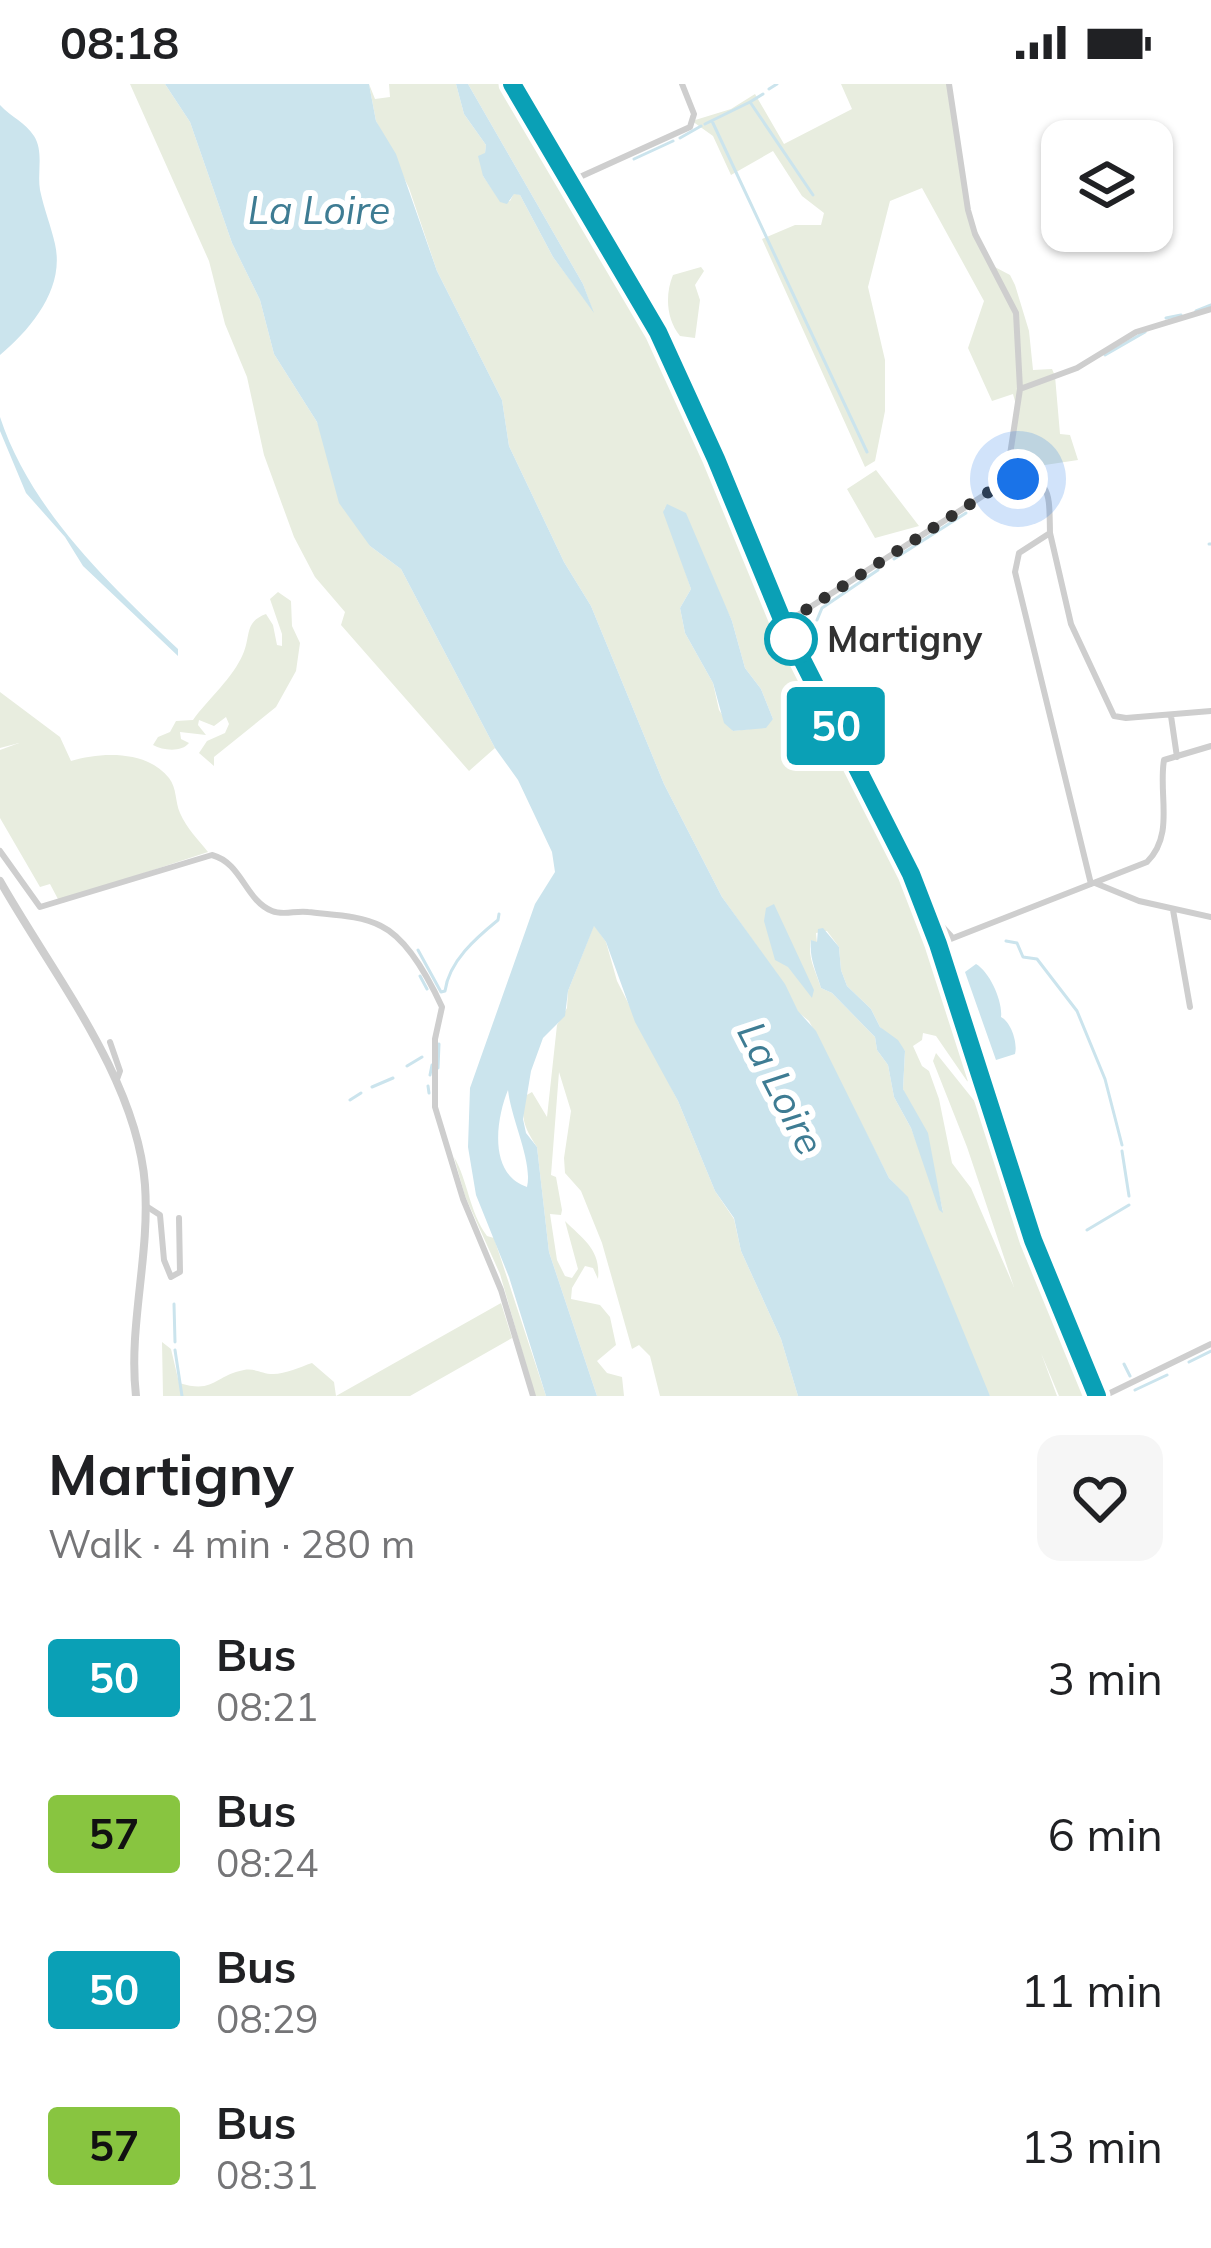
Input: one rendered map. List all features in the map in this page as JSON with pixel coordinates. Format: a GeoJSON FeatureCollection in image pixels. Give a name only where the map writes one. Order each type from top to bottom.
{"type":"FeatureCollection","features":[{"type":"Feature","properties":{"kind":"main road"},"geometry":{"type":"LineString","coordinates":[[512,84],[661,338],[784,624],[885,818],[926,909],[1033,1240],[1100,1396]]}},
{"type":"Feature","properties":{"kind":"street"},"geometry":{"type":"LineString","coordinates":[[572,181],[674,137],[692,122],[694,114],[682,84]]}},
{"type":"Feature","properties":{"kind":"street"},"geometry":{"type":"LineString","coordinates":[[949,84],[971,223],[1016,313],[1020,389],[1006,481]]}},
{"type":"Feature","properties":{"kind":"street"},"geometry":{"type":"LineString","coordinates":[[1020,389],[1077,368],[1136,332],[1211,309]]}},
{"type":"Feature","properties":{"kind":"street"},"geometry":{"type":"LineString","coordinates":[[784,624],[1006,481],[1035,480],[1050,498],[1050,533],[1071,624],[1110,712],[1120,718],[1211,711]]}},
{"type":"Feature","properties":{"kind":"street"},"geometry":{"type":"LineString","coordinates":[[1050,533],[1019,554],[1015,572],[1093,884]]}},
{"type":"Feature","properties":{"kind":"street"},"geometry":{"type":"LineString","coordinates":[[1171,716],[1178,757]]}},
{"type":"Feature","properties":{"kind":"street"},"geometry":{"type":"LineString","coordinates":[[938,944],[1148,862],[1165,827],[1162,764],[1211,746]]}},
{"type":"Feature","properties":{"kind":"street"},"geometry":{"type":"LineString","coordinates":[[0,851],[40,908],[212,855],[233,866],[256,899],[273,911],[332,914],[380,924],[391,932],[442,1007],[435,1034],[435,1107],[463,1199],[501,1290],[533,1396]]}},
{"type":"Feature","properties":{"kind":"street"},"geometry":{"type":"LineString","coordinates":[[0,881],[116,1082],[140,1144],[146,1206],[134,1359],[136,1396]]}},
{"type":"Feature","properties":{"kind":"street"},"geometry":{"type":"LineString","coordinates":[[1093,884],[1211,917]]}},
{"type":"Feature","properties":{"kind":"street"},"geometry":{"type":"LineString","coordinates":[[926,909],[952,938]]}},
{"type":"Feature","properties":{"kind":"street"},"geometry":{"type":"LineString","coordinates":[[1173,910],[1190,1007]]}},
{"type":"Feature","properties":{"kind":"street"},"geometry":{"type":"LineString","coordinates":[[110,1042],[120,1068],[116,1082]]}},
{"type":"Feature","properties":{"kind":"street"},"geometry":{"type":"LineString","coordinates":[[146,1206],[160,1215],[164,1260],[171,1276],[180,1272],[179,1218]]}},
{"type":"Feature","properties":{"kind":"street"},"geometry":{"type":"LineString","coordinates":[[1100,1396],[1211,1344]]}},
{"type":"Feature","properties":{"kind":"shaded area"},"geometry":{"type":"Polygon","coordinates":[[[130,84],[165,84],[190,122],[232,243],[260,300],[274,354],[317,422],[370,546],[401,569],[495,748],[469,771],[341,625],[345,612],[315,577],[294,537],[264,455],[247,377],[225,324],[209,261],[130,84]]]}},
{"type":"Feature","properties":{"kind":"shaded area"},"geometry":{"type":"Polygon","coordinates":[[[369,84],[375,99],[390,97],[389,84],[456,84],[464,114],[486,145],[483,176],[501,202],[510,201],[514,193],[520,195],[553,257],[592,309],[583,284],[468,84],[503,84],[661,357],[785,649],[886,839],[922,923],[973,1083],[936,1036],[923,1033],[913,1046],[939,1099],[952,1163],[971,1188],[1014,1287],[933,1061],[936,1053],[980,1108],[1038,1278],[1087,1396],[1059,1396],[1041,1353],[1057,1396],[990,1396],[982,1382],[908,1198],[889,1178],[809,1021],[798,1012],[784,984],[722,897],[664,784],[591,606],[564,562],[509,446],[502,400],[437,271],[409,188],[376,121],[369,84]],[[664,508],[691,589],[680,608],[685,633],[733,731],[758,728],[773,719],[761,689],[745,668],[732,621],[704,561],[664,508]],[[827,931],[816,933],[817,943],[811,940],[810,947],[821,988],[832,993],[875,1037],[877,1050],[888,1065],[894,1097],[943,1212],[934,1171],[903,1089],[905,1051],[847,986],[839,947],[827,931]]]}},
{"type":"Feature","properties":{"kind":"shaded area"},"geometry":{"type":"Polygon","coordinates":[[[841,84],[949,84],[968,210],[991,265],[1010,275],[1015,285],[1029,331],[1033,370],[1052,369],[1060,434],[1070,435],[1078,460],[1025,468],[1007,463],[1016,405],[1013,394],[992,401],[968,348],[984,301],[922,188],[890,201],[868,287],[885,360],[885,411],[875,461],[865,467],[762,239],[795,225],[821,225],[824,213],[802,196],[773,151],[731,175],[713,136],[692,121],[731,109],[755,94],[784,144],[852,109],[841,84]]]}},
{"type":"Feature","properties":{"kind":"shaded area"},"geometry":{"type":"Polygon","coordinates":[[[701,267],[704,271],[695,285],[700,300],[695,338],[680,336],[670,314],[670,282],[673,275],[701,267]]]}},
{"type":"Feature","properties":{"kind":"shaded area"},"geometry":{"type":"Polygon","coordinates":[[[876,470],[919,526],[875,538],[847,489],[876,470]]]}},
{"type":"Feature","properties":{"kind":"shaded area"},"geometry":{"type":"Polygon","coordinates":[[[278,592],[291,601],[292,626],[300,643],[296,671],[276,707],[214,757],[214,766],[199,753],[207,741],[225,733],[226,717],[214,726],[199,720],[206,735],[180,732],[181,739],[189,743],[182,748],[153,745],[176,721],[193,720],[227,680],[259,617],[266,614],[277,645],[282,646],[270,599],[278,592]]]}},
{"type":"Feature","properties":{"kind":"shaded area"},"geometry":{"type":"Polygon","coordinates":[[[0,692],[60,737],[71,761],[123,756],[160,769],[172,782],[183,819],[208,852],[59,901],[50,884],[40,887],[0,818],[0,750],[19,743],[0,748],[0,692]]]}},
{"type":"Feature","properties":{"kind":"shaded area"},"geometry":{"type":"Polygon","coordinates":[[[594,925],[606,942],[617,981],[678,1101],[715,1191],[734,1219],[741,1251],[781,1339],[798,1396],[660,1396],[650,1356],[639,1345],[632,1349],[602,1243],[581,1191],[565,1173],[571,1111],[559,1072],[551,1175],[556,1177],[562,1210],[561,1215],[550,1214],[557,1260],[565,1276],[572,1278],[578,1269],[565,1221],[590,1246],[598,1269],[598,1279],[593,1268],[585,1266],[571,1299],[600,1305],[610,1317],[616,1345],[597,1361],[607,1373],[622,1377],[624,1396],[597,1396],[549,1252],[537,1147],[523,1111],[525,1096],[532,1092],[547,1117],[557,1025],[594,925]]]}},
{"type":"Feature","properties":{"kind":"shaded area"},"geometry":{"type":"Polygon","coordinates":[[[454,1157],[481,1226],[494,1238],[546,1396],[535,1396],[500,1274],[465,1196],[454,1157]]]}},
{"type":"Feature","properties":{"kind":"shaded area"},"geometry":{"type":"Polygon","coordinates":[[[501,1303],[512,1338],[410,1396],[336,1396],[501,1303]]]}},
{"type":"Feature","properties":{"kind":"shaded area"},"geometry":{"type":"Polygon","coordinates":[[[162,1342],[171,1349],[179,1383],[207,1385],[244,1370],[278,1374],[312,1363],[334,1382],[336,1396],[163,1396],[162,1342]]]}},
{"type":"Feature","properties":{"kind":"water","name":"La Loire"},"geometry":{"type":"Polygon","coordinates":[[[165,84],[369,84],[376,121],[396,154],[437,271],[502,400],[509,446],[564,562],[591,606],[664,784],[722,897],[816,1031],[889,1178],[908,1197],[990,1396],[798,1396],[781,1339],[741,1251],[734,1218],[715,1191],[678,1101],[635,1022],[606,942],[594,926],[568,991],[565,1016],[543,1038],[531,1071],[523,1119],[537,1147],[549,1252],[597,1396],[546,1396],[509,1277],[476,1195],[468,1147],[470,1088],[535,904],[555,872],[552,852],[518,780],[495,748],[401,569],[370,546],[339,503],[317,422],[274,354],[260,300],[232,243],[190,122],[165,84]],[[508,1090],[498,1145],[506,1170],[527,1187],[527,1165],[508,1090]]]}},
{"type":"Feature","properties":{"kind":"water"},"geometry":{"type":"Polygon","coordinates":[[[456,84],[468,84],[583,284],[594,313],[553,257],[520,195],[514,194],[507,204],[500,202],[483,176],[478,156],[485,153],[486,145],[464,114],[456,84]]]}},
{"type":"Feature","properties":{"kind":"water"},"geometry":{"type":"Polygon","coordinates":[[[0,105],[37,142],[40,190],[57,260],[43,306],[0,355],[0,105]]]}},
{"type":"Feature","properties":{"kind":"water"},"geometry":{"type":"Polygon","coordinates":[[[0,417],[13,451],[51,513],[99,571],[178,649],[178,656],[83,566],[65,537],[26,493],[0,431],[0,417]]]}},
{"type":"Feature","properties":{"kind":"water"},"geometry":{"type":"Polygon","coordinates":[[[667,504],[686,513],[732,621],[745,668],[761,689],[773,719],[766,728],[733,731],[724,723],[713,683],[685,633],[680,608],[691,589],[663,512],[667,504]]]}},
{"type":"Feature","properties":{"kind":"water"},"geometry":{"type":"Polygon","coordinates":[[[774,904],[814,990],[812,998],[788,967],[775,960],[764,921],[766,908],[774,904]]]}},
{"type":"Feature","properties":{"kind":"water"},"geometry":{"type":"Polygon","coordinates":[[[823,928],[839,947],[847,986],[905,1051],[903,1089],[928,1133],[943,1213],[894,1097],[888,1065],[877,1050],[875,1037],[832,993],[821,988],[811,940],[817,942],[818,929],[823,928]]]}},
{"type":"Feature","properties":{"kind":"water"},"geometry":{"type":"Polygon","coordinates":[[[976,964],[994,988],[1001,1017],[1013,1033],[1015,1054],[996,1060],[965,972],[976,964]]]}},
{"type":"Feature","properties":{"kind":"waterway"},"geometry":{"type":"LineString","coordinates":[[769,89],[777,84]]}},
{"type":"Feature","properties":{"kind":"waterway"},"geometry":{"type":"LineString","coordinates":[[763,94],[750,102],[813,195]]}},
{"type":"Feature","properties":{"kind":"waterway"},"geometry":{"type":"LineString","coordinates":[[705,124],[750,102]]}},
{"type":"Feature","properties":{"kind":"waterway"},"geometry":{"type":"LineString","coordinates":[[712,121],[867,452]]}},
{"type":"Feature","properties":{"kind":"waterway"},"geometry":{"type":"LineString","coordinates":[[680,138],[701,126]]}},
{"type":"Feature","properties":{"kind":"waterway"},"geometry":{"type":"LineString","coordinates":[[634,159],[673,141]]}},
{"type":"Feature","properties":{"kind":"waterway"},"geometry":{"type":"LineString","coordinates":[[1196,311],[1211,305]]}},
{"type":"Feature","properties":{"kind":"waterway"},"geometry":{"type":"LineString","coordinates":[[1166,318],[1181,315]]}},
{"type":"Feature","properties":{"kind":"waterway"},"geometry":{"type":"LineString","coordinates":[[1105,355],[1145,332]]}},
{"type":"Feature","properties":{"kind":"waterway"},"geometry":{"type":"LineString","coordinates":[[894,559],[966,513]]}},
{"type":"Feature","properties":{"kind":"waterway"},"geometry":{"type":"LineString","coordinates":[[817,620],[822,608],[878,570]]}},
{"type":"Feature","properties":{"kind":"waterway"},"geometry":{"type":"LineString","coordinates":[[418,950],[441,992],[445,991],[458,960],[499,914]]}},
{"type":"Feature","properties":{"kind":"waterway"},"geometry":{"type":"LineString","coordinates":[[1006,941],[1017,943],[1023,957],[1037,959],[1077,1011],[1105,1079],[1122,1145]]}},
{"type":"Feature","properties":{"kind":"waterway"},"geometry":{"type":"LineString","coordinates":[[420,976],[427,989]]}},
{"type":"Feature","properties":{"kind":"waterway"},"geometry":{"type":"LineString","coordinates":[[438,1068],[439,1044]]}},
{"type":"Feature","properties":{"kind":"waterway"},"geometry":{"type":"LineString","coordinates":[[407,1066],[422,1057]]}},
{"type":"Feature","properties":{"kind":"waterway"},"geometry":{"type":"LineString","coordinates":[[430,1075],[432,1065]]}},
{"type":"Feature","properties":{"kind":"waterway"},"geometry":{"type":"LineString","coordinates":[[372,1087],[393,1078]]}},
{"type":"Feature","properties":{"kind":"waterway"},"geometry":{"type":"LineString","coordinates":[[428,1086],[429,1093]]}},
{"type":"Feature","properties":{"kind":"waterway"},"geometry":{"type":"LineString","coordinates":[[350,1100],[361,1093]]}},
{"type":"Feature","properties":{"kind":"waterway"},"geometry":{"type":"LineString","coordinates":[[1122,1151],[1129,1196]]}},
{"type":"Feature","properties":{"kind":"waterway"},"geometry":{"type":"LineString","coordinates":[[1087,1230],[1129,1205]]}},
{"type":"Feature","properties":{"kind":"waterway"},"geometry":{"type":"LineString","coordinates":[[174,1304],[175,1342]]}},
{"type":"Feature","properties":{"kind":"waterway"},"geometry":{"type":"LineString","coordinates":[[175,1350],[182,1396]]}},
{"type":"Feature","properties":{"kind":"waterway"},"geometry":{"type":"LineString","coordinates":[[1189,1362],[1211,1351]]}},
{"type":"Feature","properties":{"kind":"waterway"},"geometry":{"type":"LineString","coordinates":[[1124,1364],[1130,1376]]}},
{"type":"Feature","properties":{"kind":"waterway"},"geometry":{"type":"LineString","coordinates":[[1135,1390],[1167,1375]]}},
{"type":"Feature","properties":{"kind":"bus line","name":"50"},"geometry":{"type":"LineString","coordinates":[[512,84],[642,300],[697,414],[784,624],[911,874],[1033,1240],[1097,1396]]}},
{"type":"Feature","properties":{"kind":"place","name":"Martigny"},"geometry":{"type":"Point","coordinates":[791,639]}},
{"type":"Feature","properties":{"kind":"route"},"geometry":{"type":"LineString","coordinates":[[791,639],[784,624],[1006,481],[1018,479]]}}]}
